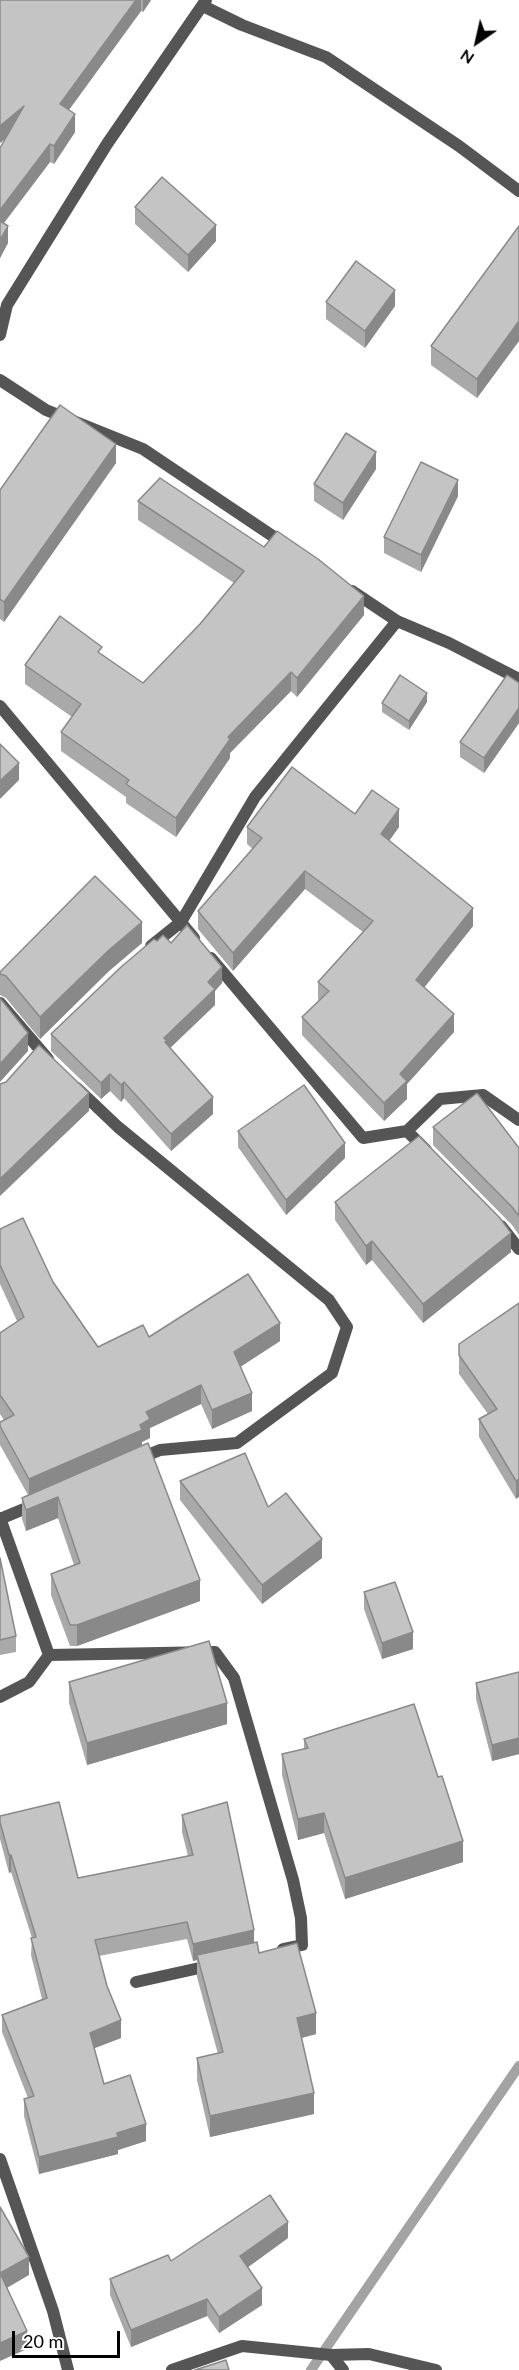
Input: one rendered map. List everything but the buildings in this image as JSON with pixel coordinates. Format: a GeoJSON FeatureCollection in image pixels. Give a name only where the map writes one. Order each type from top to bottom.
{"type":"FeatureCollection","features":[{"type":"Feature","properties":{"kind":"street"},"geometry":{"type":"LineString","coordinates":[[0,335],[7,305],[26,274],[107,144],[204,3],[242,25],[326,57],[459,146],[519,190]]}},
{"type":"Feature","properties":{"kind":"street"},"geometry":{"type":"LineString","coordinates":[[0,380],[46,410],[143,449],[294,550]]}},
{"type":"Feature","properties":{"kind":"street"},"geometry":{"type":"LineString","coordinates":[[341,584],[397,621],[449,642],[519,680]]}},
{"type":"Feature","properties":{"kind":"street"},"geometry":{"type":"LineString","coordinates":[[140,956],[181,922],[255,796],[397,621]]}},
{"type":"Feature","properties":{"kind":"street"},"geometry":{"type":"LineString","coordinates":[[0,706],[363,1138],[408,1131],[440,1098],[483,1095],[519,1120]]}},
{"type":"Feature","properties":{"kind":"street"},"geometry":{"type":"LineString","coordinates":[[0,1003],[39,1051],[55,1066]]}},
{"type":"Feature","properties":{"kind":"street"},"geometry":{"type":"LineString","coordinates":[[70,1081],[118,1127],[329,1300],[347,1328],[333,1373],[237,1443],[160,1450],[128,1464]]}},
{"type":"Feature","properties":{"kind":"street"},"geometry":{"type":"LineString","coordinates":[[408,1131],[432,1156]]}},
{"type":"Feature","properties":{"kind":"street"},"geometry":{"type":"LineString","coordinates":[[490,1215],[519,1249]]}},
{"type":"Feature","properties":{"kind":"street"},"geometry":{"type":"LineString","coordinates":[[43,1501],[0,1519],[49,1655]]}},
{"type":"Feature","properties":{"kind":"street"},"geometry":{"type":"LineString","coordinates":[[49,1655],[215,1652],[234,1678],[293,1880],[301,1918],[302,1945],[269,1953]]}},
{"type":"Feature","properties":{"kind":"street"},"geometry":{"type":"LineString","coordinates":[[0,1697],[29,1682],[49,1655]]}},
{"type":"Feature","properties":{"kind":"street"},"geometry":{"type":"LineString","coordinates":[[136,1982],[225,1962]]}},
{"type":"Feature","properties":{"kind":"street"},"geometry":{"type":"LineString","coordinates":[[0,2159],[53,2311],[68,2370]]}},
{"type":"Feature","properties":{"kind":"street"},"geometry":{"type":"LineString","coordinates":[[172,2370],[242,2346],[331,2355],[369,2354],[436,2370]]}},
{"type":"Feature","properties":{"kind":"street"},"geometry":{"type":"LineString","coordinates":[[331,2355],[342,2370]]}},
{"type":"Feature","properties":{"kind":"waterway"},"geometry":{"type":"LineString","coordinates":[[311,2370],[519,2066]]}}]}
